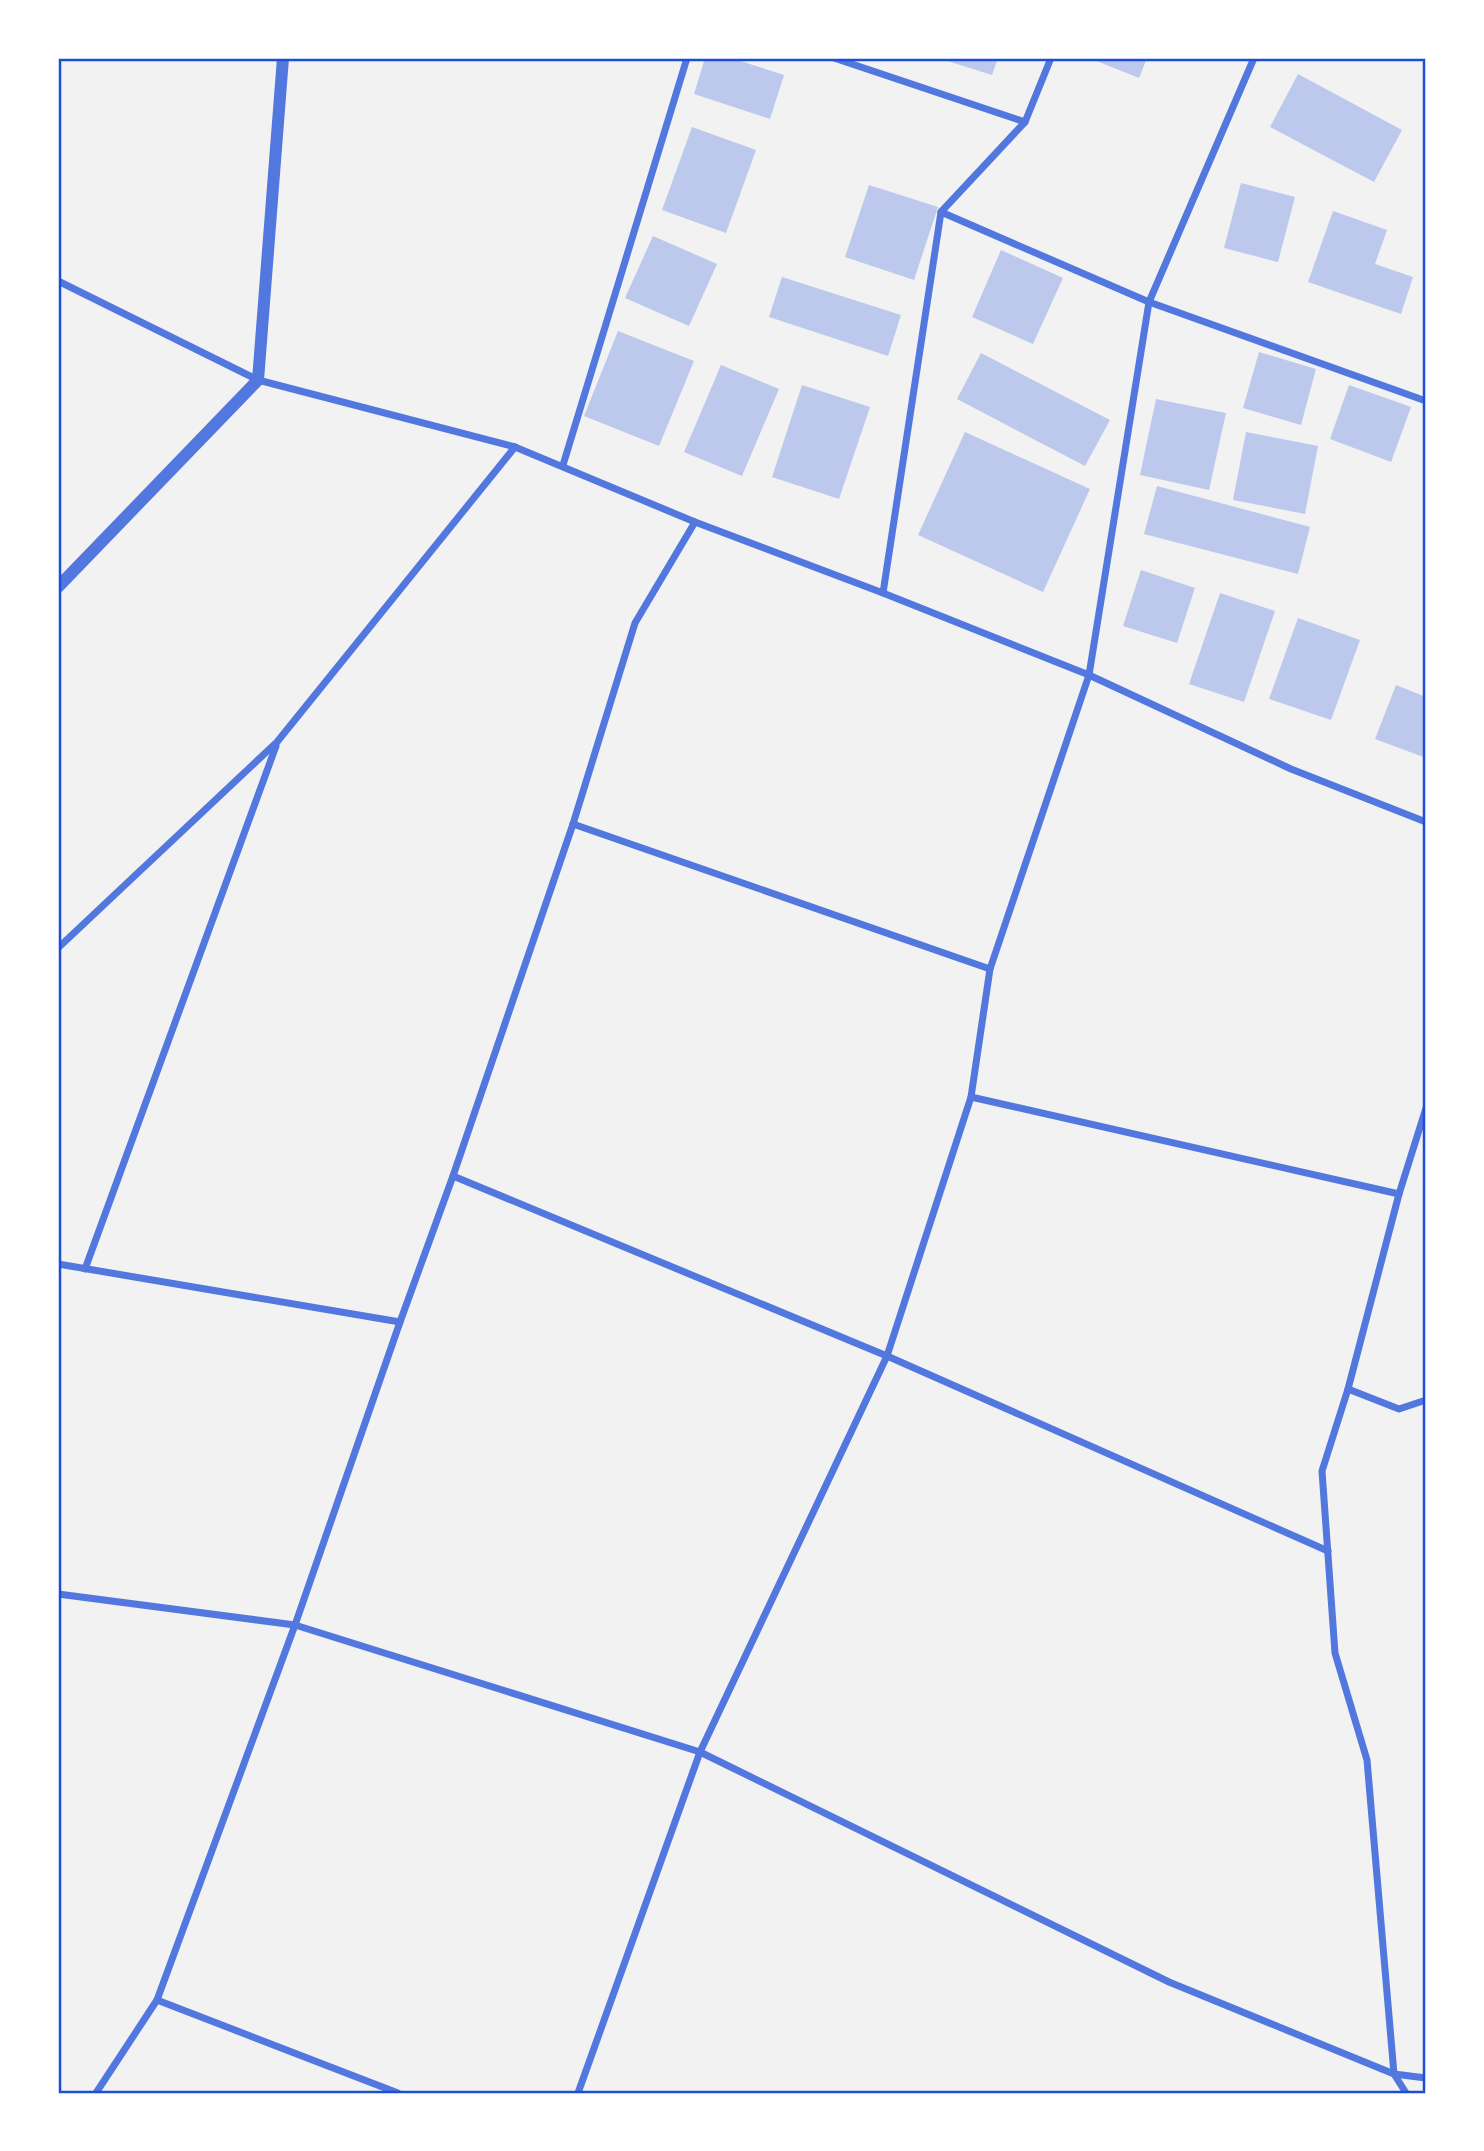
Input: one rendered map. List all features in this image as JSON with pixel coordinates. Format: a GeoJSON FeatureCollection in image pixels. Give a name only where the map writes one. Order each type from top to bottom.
{"type":"FeatureCollection","features":[{"type":"Feature","properties":{"kind":"street"},"geometry":{"type":"LineString","coordinates":[[58,587],[258,380],[283,58]]}},
{"type":"Feature","properties":{"kind":"street"},"geometry":{"type":"LineString","coordinates":[[563,465],[687,58]]}},
{"type":"Feature","properties":{"kind":"street"},"geometry":{"type":"LineString","coordinates":[[834,58],[1026,122]]}},
{"type":"Feature","properties":{"kind":"street"},"geometry":{"type":"LineString","coordinates":[[883,593],[942,212],[1026,122],[1051,58]]}},
{"type":"Feature","properties":{"kind":"street"},"geometry":{"type":"LineString","coordinates":[[579,2093],[700,1752],[887,1356],[971,1097],[990,969],[1089,675],[1149,302],[1254,58]]}},
{"type":"Feature","properties":{"kind":"street"},"geometry":{"type":"LineString","coordinates":[[942,212],[1149,302],[1426,401]]}},
{"type":"Feature","properties":{"kind":"street"},"geometry":{"type":"LineString","coordinates":[[58,281],[258,380],[515,447],[563,465],[695,523],[883,593],[1089,675],[1291,769],[1426,822]]}},
{"type":"Feature","properties":{"kind":"street"},"geometry":{"type":"LineString","coordinates":[[58,948],[278,742],[515,447]]}},
{"type":"Feature","properties":{"kind":"street"},"geometry":{"type":"LineString","coordinates":[[96,2093],[157,2000],[295,1625],[453,1176],[573,824],[635,623],[695,523]]}},
{"type":"Feature","properties":{"kind":"street"},"geometry":{"type":"LineString","coordinates":[[85,1269],[278,742]]}},
{"type":"Feature","properties":{"kind":"street"},"geometry":{"type":"LineString","coordinates":[[573,824],[990,969]]}},
{"type":"Feature","properties":{"kind":"street"},"geometry":{"type":"LineString","coordinates":[[971,1097],[1399,1194]]}},
{"type":"Feature","properties":{"kind":"street"},"geometry":{"type":"LineString","coordinates":[[1406,2093],[1394,2074],[1367,1760],[1335,1653],[1322,1471],[1348,1389],[1399,1194],[1426,1108]]}},
{"type":"Feature","properties":{"kind":"street"},"geometry":{"type":"LineString","coordinates":[[453,1176],[887,1356],[1328,1550]]}},
{"type":"Feature","properties":{"kind":"street"},"geometry":{"type":"LineString","coordinates":[[58,1264],[400,1322]]}},
{"type":"Feature","properties":{"kind":"street"},"geometry":{"type":"LineString","coordinates":[[1348,1389],[1399,1409],[1426,1400]]}},
{"type":"Feature","properties":{"kind":"street"},"geometry":{"type":"LineString","coordinates":[[58,1594],[295,1625],[700,1752],[1169,1982],[1394,2074],[1426,2078]]}},
{"type":"Feature","properties":{"kind":"street"},"geometry":{"type":"LineString","coordinates":[[157,2000],[398,2093]]}},
{"type":"Feature","properties":{"kind":"building"},"geometry":{"type":"Polygon","coordinates":[[[705,58],[731,58],[784,75],[770,119],[694,94],[705,58]]]}},
{"type":"Feature","properties":{"kind":"building"},"geometry":{"type":"Polygon","coordinates":[[[938,58],[998,58],[992,75],[938,58]]]}},
{"type":"Feature","properties":{"kind":"building"},"geometry":{"type":"Polygon","coordinates":[[[1089,58],[1147,58],[1139,78],[1089,58]]]}},
{"type":"Feature","properties":{"kind":"building"},"geometry":{"type":"Polygon","coordinates":[[[1298,74],[1402,130],[1374,182],[1270,127],[1298,74]]]}},
{"type":"Feature","properties":{"kind":"building"},"geometry":{"type":"Polygon","coordinates":[[[692,127],[756,150],[726,233],[662,210],[692,127]]]}},
{"type":"Feature","properties":{"kind":"building"},"geometry":{"type":"Polygon","coordinates":[[[1241,183],[1295,197],[1278,262],[1224,248],[1241,183]]]}},
{"type":"Feature","properties":{"kind":"building"},"geometry":{"type":"Polygon","coordinates":[[[869,185],[938,207],[914,280],[845,257],[869,185]]]}},
{"type":"Feature","properties":{"kind":"building"},"geometry":{"type":"Polygon","coordinates":[[[1333,211],[1387,230],[1375,264],[1413,277],[1401,314],[1308,282],[1333,211]]]}},
{"type":"Feature","properties":{"kind":"building"},"geometry":{"type":"Polygon","coordinates":[[[653,236],[717,264],[689,326],[625,298],[653,236]]]}},
{"type":"Feature","properties":{"kind":"building"},"geometry":{"type":"Polygon","coordinates":[[[1001,250],[1063,278],[1033,344],[972,317],[1001,250]]]}},
{"type":"Feature","properties":{"kind":"building"},"geometry":{"type":"Polygon","coordinates":[[[782,277],[901,315],[888,356],[769,317],[782,277]]]}},
{"type":"Feature","properties":{"kind":"building"},"geometry":{"type":"Polygon","coordinates":[[[618,331],[694,361],[659,446],[584,416],[618,331]]]}},
{"type":"Feature","properties":{"kind":"building"},"geometry":{"type":"Polygon","coordinates":[[[1259,352],[1316,369],[1301,425],[1243,408],[1259,352]]]}},
{"type":"Feature","properties":{"kind":"building"},"geometry":{"type":"Polygon","coordinates":[[[981,353],[1110,420],[1085,466],[957,399],[981,353]]]}},
{"type":"Feature","properties":{"kind":"building"},"geometry":{"type":"Polygon","coordinates":[[[721,365],[779,389],[742,476],[684,452],[721,365]]]}},
{"type":"Feature","properties":{"kind":"building"},"geometry":{"type":"Polygon","coordinates":[[[802,385],[870,407],[839,499],[772,477],[802,385]]]}},
{"type":"Feature","properties":{"kind":"building"},"geometry":{"type":"Polygon","coordinates":[[[1349,385],[1411,407],[1391,462],[1330,439],[1349,385]]]}},
{"type":"Feature","properties":{"kind":"building"},"geometry":{"type":"Polygon","coordinates":[[[1156,399],[1226,413],[1209,490],[1140,475],[1156,399]]]}},
{"type":"Feature","properties":{"kind":"building"},"geometry":{"type":"Polygon","coordinates":[[[965,432],[1090,489],[1043,592],[918,535],[965,432]]]}},
{"type":"Feature","properties":{"kind":"building"},"geometry":{"type":"Polygon","coordinates":[[[1246,432],[1318,446],[1305,514],[1233,500],[1246,432]]]}},
{"type":"Feature","properties":{"kind":"building"},"geometry":{"type":"Polygon","coordinates":[[[1157,486],[1310,527],[1298,574],[1144,534],[1157,486]]]}},
{"type":"Feature","properties":{"kind":"building"},"geometry":{"type":"Polygon","coordinates":[[[1141,570],[1195,588],[1177,643],[1123,626],[1141,570]]]}},
{"type":"Feature","properties":{"kind":"building"},"geometry":{"type":"Polygon","coordinates":[[[1220,593],[1275,611],[1244,702],[1189,684],[1220,593]]]}},
{"type":"Feature","properties":{"kind":"building"},"geometry":{"type":"Polygon","coordinates":[[[1298,618],[1360,640],[1331,720],[1269,699],[1298,618]]]}},
{"type":"Feature","properties":{"kind":"building"},"geometry":{"type":"Polygon","coordinates":[[[1396,685],[1426,697],[1426,758],[1375,739],[1396,685]]]}}]}
